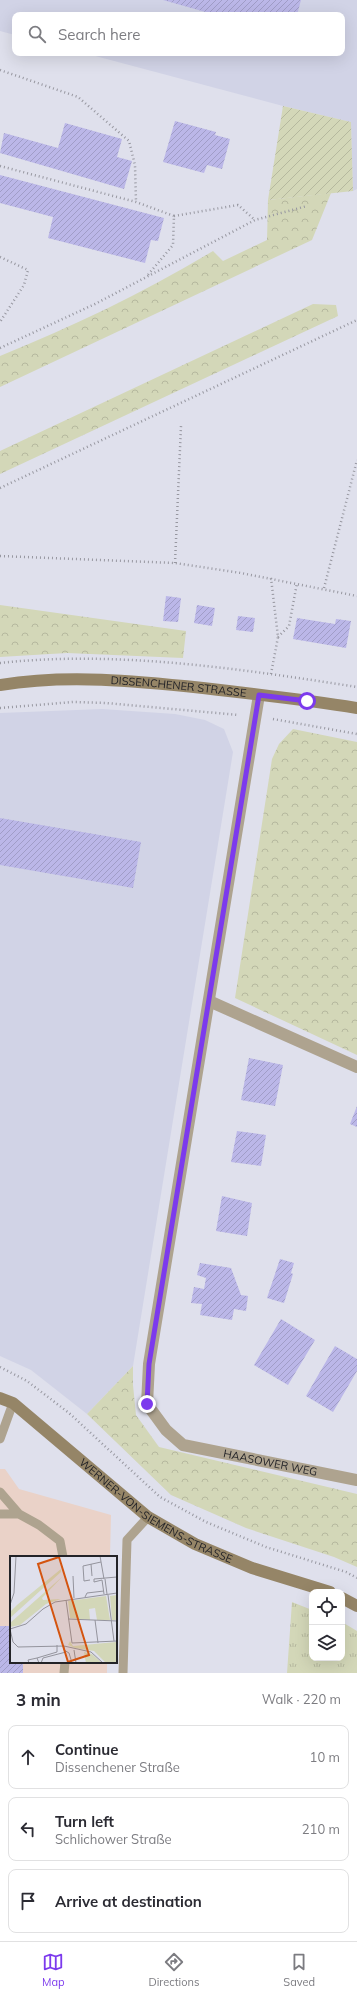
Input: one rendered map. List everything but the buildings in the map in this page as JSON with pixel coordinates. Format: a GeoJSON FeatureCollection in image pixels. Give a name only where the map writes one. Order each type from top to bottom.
{"type":"FeatureCollection","features":[{"type":"Feature","properties":{"kind":"street","name":"DISSENCHENER STRASSE"},"geometry":{"type":"LineString","coordinates":[[0,685],[17,682],[77,679],[140,681],[357,708]]}},
{"type":"Feature","properties":{"kind":"street"},"geometry":{"type":"LineString","coordinates":[[259,695],[209,1001],[357,1067]]}},
{"type":"Feature","properties":{"kind":"street","name":"HAASOWER WEG"},"geometry":{"type":"LineString","coordinates":[[209,1001],[149,1364],[147,1404],[166,1430],[184,1445],[357,1480]]}},
{"type":"Feature","properties":{"kind":"street","name":"WERNER-VON-SIEMENS-STRASSE"},"geometry":{"type":"LineString","coordinates":[[0,1398],[13,1403],[148,1517],[195,1544],[252,1568],[320,1589]]}},
{"type":"Feature","properties":{"kind":"street"},"geometry":{"type":"LineString","coordinates":[[345,1600],[357,1606]]}},
{"type":"Feature","properties":{"kind":"lane"},"geometry":{"type":"LineString","coordinates":[[0,1439],[13,1403]]}},
{"type":"Feature","properties":{"kind":"lane"},"geometry":{"type":"LineString","coordinates":[[0,1492],[19,1514],[39,1525],[60,1541],[64,1556]]}},
{"type":"Feature","properties":{"kind":"lane"},"geometry":{"type":"LineString","coordinates":[[0,1514],[19,1514]]}},
{"type":"Feature","properties":{"kind":"lane"},"geometry":{"type":"LineString","coordinates":[[123,1673],[128,1540],[148,1517]]}},
{"type":"Feature","properties":{"kind":"lane"},"geometry":{"type":"LineString","coordinates":[[64,1673],[65,1663]]}},
{"type":"Feature","properties":{"kind":"path"},"geometry":{"type":"LineString","coordinates":[[0,70],[78,97],[129,141],[135,165],[136,202]]}},
{"type":"Feature","properties":{"kind":"path"},"geometry":{"type":"LineString","coordinates":[[0,166],[136,202],[174,216],[238,205],[255,220]]}},
{"type":"Feature","properties":{"kind":"path"},"geometry":{"type":"LineString","coordinates":[[0,348],[95,304],[255,220],[307,206]]}},
{"type":"Feature","properties":{"kind":"path"},"geometry":{"type":"LineString","coordinates":[[145,278],[173,245],[174,216]]}},
{"type":"Feature","properties":{"kind":"path"},"geometry":{"type":"LineString","coordinates":[[0,257],[28,270],[24,284],[0,322]]}},
{"type":"Feature","properties":{"kind":"path"},"geometry":{"type":"LineString","coordinates":[[0,488],[357,320]]}},
{"type":"Feature","properties":{"kind":"path"},"geometry":{"type":"LineString","coordinates":[[175,564],[181,426]]}},
{"type":"Feature","properties":{"kind":"path"},"geometry":{"type":"LineString","coordinates":[[324,588],[357,460]]}},
{"type":"Feature","properties":{"kind":"path"},"geometry":{"type":"LineString","coordinates":[[0,556],[175,564],[271,578],[357,596]]}},
{"type":"Feature","properties":{"kind":"path"},"geometry":{"type":"LineString","coordinates":[[271,578],[278,637],[271,674]]}},
{"type":"Feature","properties":{"kind":"path"},"geometry":{"type":"LineString","coordinates":[[278,637],[289,626],[297,583]]}},
{"type":"Feature","properties":{"kind":"path"},"geometry":{"type":"LineString","coordinates":[[0,708],[73,702],[106,702],[256,716],[357,734]]}},
{"type":"Feature","properties":{"kind":"path"},"geometry":{"type":"LineString","coordinates":[[0,1367],[27,1381],[69,1413],[160,1496],[214,1526],[266,1547],[346,1572],[357,1578]]}},
{"type":"Feature","properties":{"kind":"shaded area"},"geometry":{"type":"Polygon","coordinates":[[[0,0],[357,0],[357,189],[353,191],[351,122],[283,106],[95,56],[345,56],[345,12],[12,12],[12,34],[0,31],[0,0]]]}},
{"type":"Feature","properties":{"kind":"shaded area"},"geometry":{"type":"Polygon","coordinates":[[[102,709],[175,714],[205,720],[224,729],[233,752],[133,1366],[87,1414],[31,1370],[0,1356],[0,713],[102,709]]]}},
{"type":"Feature","properties":{"kind":"shaded area"},"geometry":{"type":"Polygon","coordinates":[[[0,1469],[5,1469],[19,1489],[111,1515],[110,1556],[10,1556],[10,1663],[107,1663],[107,1673],[0,1673],[0,1469]]]}},
{"type":"Feature","properties":{"kind":"green space"},"geometry":{"type":"Polygon","coordinates":[[[283,106],[351,122],[353,191],[268,200],[283,106]]]}},
{"type":"Feature","properties":{"kind":"green space"},"geometry":{"type":"Polygon","coordinates":[[[331,193],[312,240],[0,387],[0,356],[109,308],[213,251],[223,261],[267,240],[268,200],[331,193]]]}},
{"type":"Feature","properties":{"kind":"green space"},"geometry":{"type":"Polygon","coordinates":[[[313,304],[336,305],[338,316],[0,474],[0,451],[313,304]]]}},
{"type":"Feature","properties":{"kind":"green space"},"geometry":{"type":"Polygon","coordinates":[[[0,605],[186,631],[183,658],[67,653],[0,657],[0,605]]]}},
{"type":"Feature","properties":{"kind":"green space"},"geometry":{"type":"Polygon","coordinates":[[[293,729],[357,742],[357,1055],[235,998],[272,759],[279,744],[293,729]]]}},
{"type":"Feature","properties":{"kind":"green space"},"geometry":{"type":"Polygon","coordinates":[[[133,1366],[136,1415],[159,1447],[357,1494],[357,1567],[334,1557],[246,1528],[171,1495],[87,1414],[133,1366]]]}},
{"type":"Feature","properties":{"kind":"green space"},"geometry":{"type":"Polygon","coordinates":[[[292,1602],[309,1609],[309,1661],[345,1661],[345,1624],[357,1631],[357,1673],[287,1673],[292,1602]]]}},
{"type":"Feature","properties":{"kind":"route"},"geometry":{"type":"LineString","coordinates":[[147,1404],[149,1364],[259,695],[307,701]]}}]}
